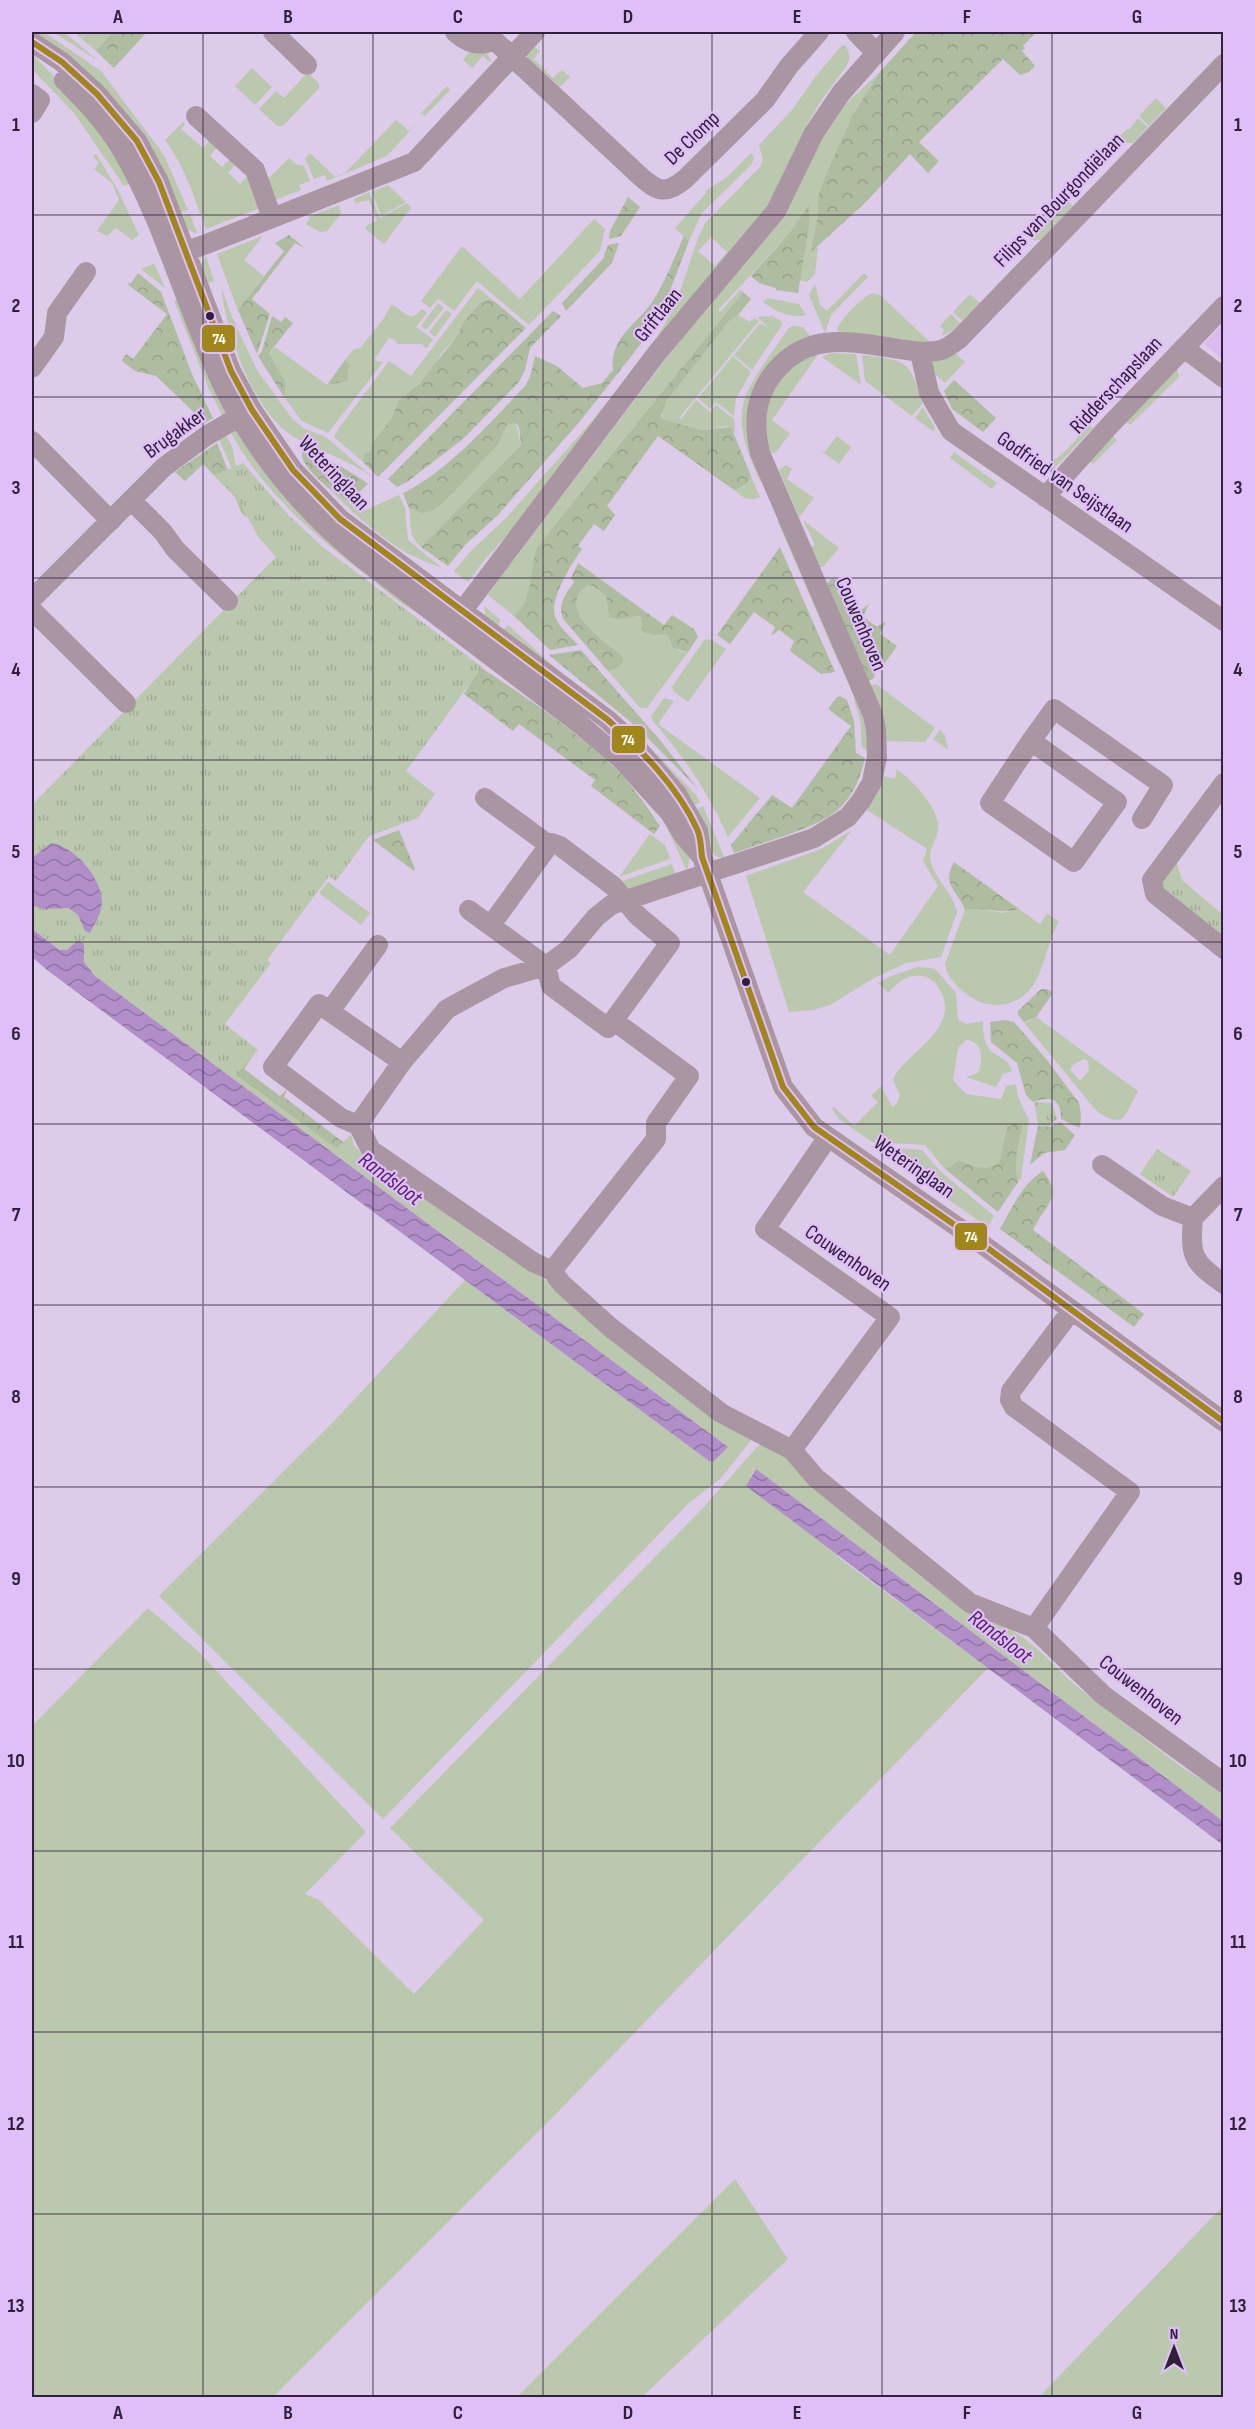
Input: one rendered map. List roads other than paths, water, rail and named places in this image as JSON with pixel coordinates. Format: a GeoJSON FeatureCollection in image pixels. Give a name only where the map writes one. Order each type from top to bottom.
{"type":"FeatureCollection","features":[{"type":"Feature","properties":{"kind":"street"},"geometry":{"type":"LineString","coordinates":[[273,32],[307,65]]}},
{"type":"Feature","properties":{"kind":"street","name":"De Clomp"},"geometry":{"type":"LineString","coordinates":[[455,32],[464,40],[475,44],[488,43],[497,36],[511,57],[645,181],[664,191],[674,189],[765,100],[811,34]]}},
{"type":"Feature","properties":{"kind":"street"},"geometry":{"type":"LineString","coordinates":[[178,254],[414,162],[536,32]]}},
{"type":"Feature","properties":{"kind":"street"},"geometry":{"type":"LineString","coordinates":[[856,32],[876,53]]}},
{"type":"Feature","properties":{"kind":"street","name":"Griftlaan"},"geometry":{"type":"LineString","coordinates":[[457,619],[657,353],[776,211],[814,133],[841,93],[895,32]]}},
{"type":"Feature","properties":{"kind":"street","name":"Weteringlaan"},"geometry":{"type":"LineString","coordinates":[[32,43],[91,108],[121,148],[178,254],[213,365],[246,413],[269,463],[306,508],[348,547],[457,619],[621,759],[670,813],[704,865],[783,1087],[804,1116],[828,1137],[1072,1310],[1224,1422]]}},
{"type":"Feature","properties":{"kind":"street","name":"Filips van Bourgondiëlaan"},"geometry":{"type":"LineString","coordinates":[[920,352],[943,349],[959,339],[1224,64]]}},
{"type":"Feature","properties":{"kind":"street"},"geometry":{"type":"LineString","coordinates":[[32,94],[40,100],[32,112]]}},
{"type":"Feature","properties":{"kind":"street"},"geometry":{"type":"LineString","coordinates":[[196,116],[255,170],[272,218]]}},
{"type":"Feature","properties":{"kind":"street"},"geometry":{"type":"LineString","coordinates":[[32,368],[54,337],[57,313],[86,272]]}},
{"type":"Feature","properties":{"kind":"street","name":"Ridderschapslaan"},"geometry":{"type":"LineString","coordinates":[[1045,497],[1224,306]]}},
{"type":"Feature","properties":{"kind":"street","name":"Couwenhoven"},"geometry":{"type":"LineString","coordinates":[[920,352],[857,342],[833,341],[808,346],[790,357],[776,370],[766,385],[757,409],[756,423],[760,453],[873,715],[877,757],[872,782],[861,801],[848,817],[814,838],[704,865],[611,905],[596,917],[569,949],[546,966],[504,978],[447,1009],[402,1062],[358,1125],[371,1150],[533,1262],[552,1271],[562,1284],[610,1327],[722,1413],[792,1450],[816,1478],[970,1603],[1034,1628],[1103,1695],[1224,1783]]}},
{"type":"Feature","properties":{"kind":"street"},"geometry":{"type":"LineString","coordinates":[[1184,348],[1224,378]]}},
{"type":"Feature","properties":{"kind":"street","name":"Godfried van Seijstlaan"},"geometry":{"type":"LineString","coordinates":[[920,352],[929,393],[951,431],[1224,621]]}},
{"type":"Feature","properties":{"kind":"street","name":"Brugakker"},"geometry":{"type":"LineString","coordinates":[[32,599],[164,467],[189,448],[246,413]]}},
{"type":"Feature","properties":{"kind":"street"},"geometry":{"type":"LineString","coordinates":[[32,441],[111,520]]}},
{"type":"Feature","properties":{"kind":"street"},"geometry":{"type":"LineString","coordinates":[[131,500],[163,532],[175,549],[228,602]]}},
{"type":"Feature","properties":{"kind":"street"},"geometry":{"type":"LineString","coordinates":[[32,610],[126,703]]}},
{"type":"Feature","properties":{"kind":"street"},"geometry":{"type":"LineString","coordinates":[[1032,741],[1117,802],[1074,862],[990,803],[1032,741],[1054,709],[1163,785],[1142,819]]}},
{"type":"Feature","properties":{"kind":"street"},"geometry":{"type":"LineString","coordinates":[[1224,783],[1152,880],[1155,894],[1224,949]]}},
{"type":"Feature","properties":{"kind":"street"},"geometry":{"type":"LineString","coordinates":[[485,798],[549,845]]}},
{"type":"Feature","properties":{"kind":"street"},"geometry":{"type":"LineString","coordinates":[[469,910],[546,966],[551,986],[608,1028],[670,943],[637,915],[613,886],[560,846],[552,843],[491,925]]}},
{"type":"Feature","properties":{"kind":"street"},"geometry":{"type":"LineString","coordinates":[[330,1011],[378,945]]}},
{"type":"Feature","properties":{"kind":"street"},"geometry":{"type":"LineString","coordinates":[[358,1125],[341,1118],[273,1067],[319,1004],[402,1062]]}},
{"type":"Feature","properties":{"kind":"street"},"geometry":{"type":"LineString","coordinates":[[552,1271],[656,1139],[656,1123],[689,1076],[614,1021]]}},
{"type":"Feature","properties":{"kind":"street","name":"Couwenhoven"},"geometry":{"type":"LineString","coordinates":[[792,1450],[890,1317],[765,1229],[828,1137]]}},
{"type":"Feature","properties":{"kind":"street"},"geometry":{"type":"LineString","coordinates":[[1102,1165],[1162,1206],[1193,1218]]}},
{"type":"Feature","properties":{"kind":"street"},"geometry":{"type":"LineString","coordinates":[[1224,1186],[1193,1218],[1191,1245],[1196,1260],[1224,1284]]}},
{"type":"Feature","properties":{"kind":"street"},"geometry":{"type":"LineString","coordinates":[[1034,1628],[1130,1492],[1014,1407],[1010,1400],[1011,1391],[1072,1310]]}},
{"type":"Feature","properties":{"kind":"water"},"geometry":{"type":"Polygon","coordinates":[[[51,843],[60,845],[77,856],[97,882],[102,905],[90,933],[85,931],[78,915],[69,908],[43,909],[32,905],[32,858],[51,843]]]}},
{"type":"Feature","properties":{"kind":"water"},"geometry":{"type":"Polygon","coordinates":[[[32,929],[60,950],[67,950],[78,940],[84,944],[84,962],[95,976],[728,1447],[713,1462],[709,1461],[47,970],[32,957],[32,929]]]}},
{"type":"Feature","properties":{"kind":"water"},"geometry":{"type":"Polygon","coordinates":[[[756,1469],[1223,1821],[1223,1845],[746,1486],[756,1469]]]}},
{"type":"Feature","properties":{"kind":"water label","name":"Randsloot"},"geometry":{"type":"Point","coordinates":[390,1179]}},
{"type":"Feature","properties":{"kind":"water label","name":"Randsloot"},"geometry":{"type":"Point","coordinates":[1000,1637]}}]}
